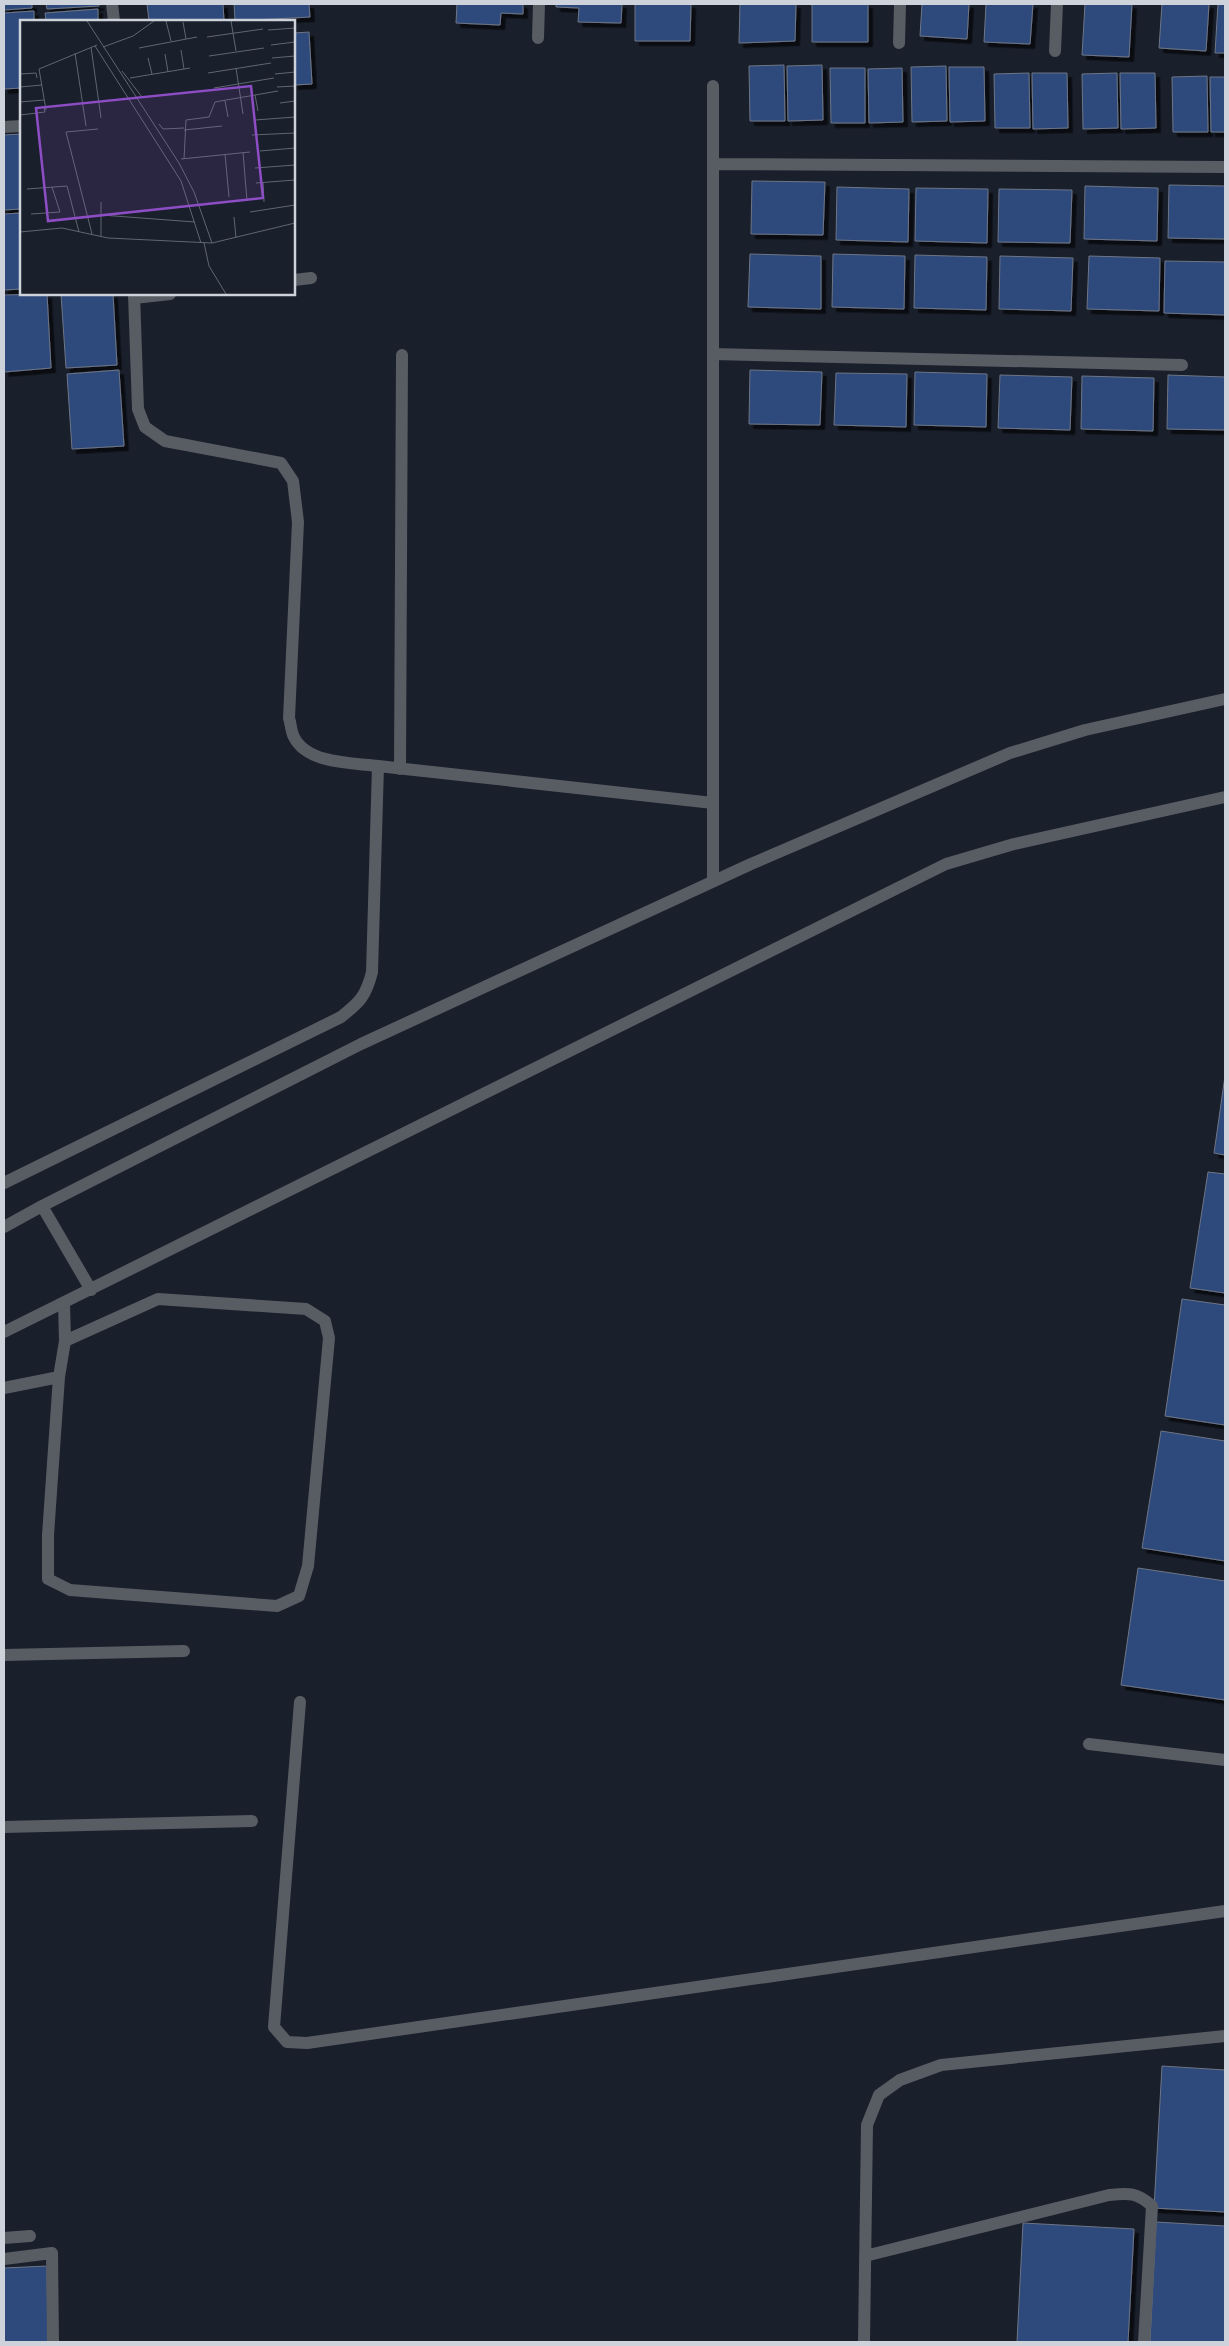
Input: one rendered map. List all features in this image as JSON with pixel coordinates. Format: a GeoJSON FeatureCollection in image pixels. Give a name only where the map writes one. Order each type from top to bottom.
{"type":"FeatureCollection","features":[{"type":"Feature","properties":{"kind":"street"},"geometry":{"type":"LineString","coordinates":[[112,4],[114,20]]}},
{"type":"Feature","properties":{"kind":"street"},"geometry":{"type":"LineString","coordinates":[[538,38],[539,4]]}},
{"type":"Feature","properties":{"kind":"street"},"geometry":{"type":"LineString","coordinates":[[899,43],[900,4]]}},
{"type":"Feature","properties":{"kind":"street"},"geometry":{"type":"LineString","coordinates":[[1055,51],[1056,4]]}},
{"type":"Feature","properties":{"kind":"street"},"geometry":{"type":"LineString","coordinates":[[713,86],[713,881]]}},
{"type":"Feature","properties":{"kind":"street"},"geometry":{"type":"LineString","coordinates":[[4,127],[20,126]]}},
{"type":"Feature","properties":{"kind":"street"},"geometry":{"type":"LineString","coordinates":[[713,164],[1225,167]]}},
{"type":"Feature","properties":{"kind":"street"},"geometry":{"type":"LineString","coordinates":[[295,280],[311,278]]}},
{"type":"Feature","properties":{"kind":"street"},"geometry":{"type":"LineString","coordinates":[[152,295],[134,296],[138,409],[145,427],[165,441],[280,464],[293,481],[298,522],[289,718],[294,738],[308,753],[325,758],[400,769],[713,803]]}},
{"type":"Feature","properties":{"kind":"street"},"geometry":{"type":"LineString","coordinates":[[713,354],[1182,365]]}},
{"type":"Feature","properties":{"kind":"street"},"geometry":{"type":"LineString","coordinates":[[400,769],[402,355]]}},
{"type":"Feature","properties":{"kind":"street"},"geometry":{"type":"LineString","coordinates":[[4,1227],[361,1044],[713,881],[1010,753],[1085,730],[1225,699]]}},
{"type":"Feature","properties":{"kind":"street"},"geometry":{"type":"LineString","coordinates":[[4,1183],[341,1017],[356,1006],[366,993],[372,972],[378,766]]}},
{"type":"Feature","properties":{"kind":"street"},"geometry":{"type":"LineString","coordinates":[[4,1332],[946,864],[1014,844],[1225,797]]}},
{"type":"Feature","properties":{"kind":"street"},"geometry":{"type":"LineString","coordinates":[[42,1206],[91,1290]]}},
{"type":"Feature","properties":{"kind":"street"},"geometry":{"type":"LineString","coordinates":[[64,1302],[65,1341],[59,1377],[48,1535],[48,1579],[70,1590],[277,1606],[299,1596],[308,1566],[329,1338],[325,1321],[306,1309],[158,1300],[65,1341]]}},
{"type":"Feature","properties":{"kind":"street"},"geometry":{"type":"LineString","coordinates":[[4,1388],[59,1377]]}},
{"type":"Feature","properties":{"kind":"street"},"geometry":{"type":"LineString","coordinates":[[4,1655],[184,1650]]}},
{"type":"Feature","properties":{"kind":"street"},"geometry":{"type":"LineString","coordinates":[[300,1702],[274,2027],[288,2042],[307,2043],[1225,1911]]}},
{"type":"Feature","properties":{"kind":"street"},"geometry":{"type":"LineString","coordinates":[[1089,1744],[1225,1760]]}},
{"type":"Feature","properties":{"kind":"street"},"geometry":{"type":"LineString","coordinates":[[4,1827],[252,1821]]}},
{"type":"Feature","properties":{"kind":"street"},"geometry":{"type":"LineString","coordinates":[[864,2342],[867,2125],[880,2095],[900,2080],[941,2065],[1225,2036]]}},
{"type":"Feature","properties":{"kind":"street"},"geometry":{"type":"LineString","coordinates":[[865,2256],[1109,2195],[1128,2193],[1142,2197],[1152,2206],[1144,2342]]}},
{"type":"Feature","properties":{"kind":"street"},"geometry":{"type":"LineString","coordinates":[[4,2238],[30,2236]]}},
{"type":"Feature","properties":{"kind":"street"},"geometry":{"type":"LineString","coordinates":[[4,2259],[52,2253],[53,2342]]}},
{"type":"Feature","properties":{"kind":"building"},"geometry":{"type":"Polygon","coordinates":[[[4,4],[32,4],[32,8],[4,10],[4,4]]]}},
{"type":"Feature","properties":{"kind":"building"},"geometry":{"type":"Polygon","coordinates":[[[46,4],[99,4],[99,6],[47,9],[46,4]]]}},
{"type":"Feature","properties":{"kind":"building"},"geometry":{"type":"Polygon","coordinates":[[[147,4],[223,4],[224,20],[149,20],[147,4]]]}},
{"type":"Feature","properties":{"kind":"building"},"geometry":{"type":"Polygon","coordinates":[[[234,4],[309,4],[310,17],[235,20],[234,4]]]}},
{"type":"Feature","properties":{"kind":"building"},"geometry":{"type":"Polygon","coordinates":[[[457,4],[523,4],[523,14],[501,13],[500,25],[456,23],[457,4]]]}},
{"type":"Feature","properties":{"kind":"building"},"geometry":{"type":"Polygon","coordinates":[[[556,4],[622,4],[621,23],[578,22],[579,8],[556,7],[556,4]]]}},
{"type":"Feature","properties":{"kind":"building"},"geometry":{"type":"Polygon","coordinates":[[[635,4],[691,4],[690,41],[635,41],[635,4]]]}},
{"type":"Feature","properties":{"kind":"building"},"geometry":{"type":"Polygon","coordinates":[[[740,4],[796,4],[795,41],[739,43],[740,4]]]}},
{"type":"Feature","properties":{"kind":"building"},"geometry":{"type":"Polygon","coordinates":[[[812,4],[868,4],[868,42],[812,42],[812,4]]]}},
{"type":"Feature","properties":{"kind":"building"},"geometry":{"type":"Polygon","coordinates":[[[922,4],[969,4],[967,39],[920,36],[922,4]]]}},
{"type":"Feature","properties":{"kind":"building"},"geometry":{"type":"Polygon","coordinates":[[[986,4],[1033,4],[1030,44],[984,42],[986,4]]]}},
{"type":"Feature","properties":{"kind":"building"},"geometry":{"type":"Polygon","coordinates":[[[1085,4],[1132,4],[1129,57],[1082,55],[1085,4]]]}},
{"type":"Feature","properties":{"kind":"building"},"geometry":{"type":"Polygon","coordinates":[[[1162,4],[1209,4],[1206,51],[1159,48],[1162,4]]]}},
{"type":"Feature","properties":{"kind":"building"},"geometry":{"type":"Polygon","coordinates":[[[1218,4],[1225,4],[1225,53],[1215,53],[1218,4]]]}},
{"type":"Feature","properties":{"kind":"building"},"geometry":{"type":"Polygon","coordinates":[[[98,9],[98,20],[46,20],[45,13],[98,9]]]}},
{"type":"Feature","properties":{"kind":"building"},"geometry":{"type":"Polygon","coordinates":[[[34,11],[34,20],[20,20],[20,88],[4,89],[4,13],[34,11]]]}},
{"type":"Feature","properties":{"kind":"building"},"geometry":{"type":"Polygon","coordinates":[[[309,32],[312,84],[295,85],[295,33],[309,32]]]}},
{"type":"Feature","properties":{"kind":"building"},"geometry":{"type":"Polygon","coordinates":[[[784,65],[785,121],[750,121],[749,66],[784,65]]]}},
{"type":"Feature","properties":{"kind":"building"},"geometry":{"type":"Polygon","coordinates":[[[822,65],[823,120],[788,121],[787,66],[822,65]]]}},
{"type":"Feature","properties":{"kind":"building"},"geometry":{"type":"Polygon","coordinates":[[[946,66],[947,121],[912,122],[911,67],[946,66]]]}},
{"type":"Feature","properties":{"kind":"building"},"geometry":{"type":"Polygon","coordinates":[[[949,67],[984,67],[985,121],[950,122],[949,67]]]}},
{"type":"Feature","properties":{"kind":"building"},"geometry":{"type":"Polygon","coordinates":[[[830,68],[865,68],[865,123],[831,123],[830,68]]]}},
{"type":"Feature","properties":{"kind":"building"},"geometry":{"type":"Polygon","coordinates":[[[902,68],[903,122],[869,123],[868,69],[902,68]]]}},
{"type":"Feature","properties":{"kind":"building"},"geometry":{"type":"Polygon","coordinates":[[[1029,73],[1030,128],[995,128],[994,74],[1029,73]]]}},
{"type":"Feature","properties":{"kind":"building"},"geometry":{"type":"Polygon","coordinates":[[[1032,73],[1067,73],[1068,128],[1033,129],[1032,73]]]}},
{"type":"Feature","properties":{"kind":"building"},"geometry":{"type":"Polygon","coordinates":[[[1117,73],[1118,128],[1083,129],[1082,74],[1117,73]]]}},
{"type":"Feature","properties":{"kind":"building"},"geometry":{"type":"Polygon","coordinates":[[[1120,73],[1155,73],[1156,128],[1121,129],[1120,73]]]}},
{"type":"Feature","properties":{"kind":"building"},"geometry":{"type":"Polygon","coordinates":[[[1207,76],[1208,132],[1173,132],[1172,77],[1207,76]]]}},
{"type":"Feature","properties":{"kind":"building"},"geometry":{"type":"Polygon","coordinates":[[[1210,77],[1225,77],[1225,132],[1211,132],[1210,77]]]}},
{"type":"Feature","properties":{"kind":"building"},"geometry":{"type":"Polygon","coordinates":[[[20,134],[20,209],[4,210],[4,135],[20,134]]]}},
{"type":"Feature","properties":{"kind":"building"},"geometry":{"type":"Polygon","coordinates":[[[752,181],[825,182],[823,235],[751,234],[752,181]]]}},
{"type":"Feature","properties":{"kind":"building"},"geometry":{"type":"Polygon","coordinates":[[[1169,185],[1225,186],[1225,239],[1168,238],[1169,185]]]}},
{"type":"Feature","properties":{"kind":"building"},"geometry":{"type":"Polygon","coordinates":[[[1085,186],[1158,188],[1157,241],[1084,239],[1085,186]]]}},
{"type":"Feature","properties":{"kind":"building"},"geometry":{"type":"Polygon","coordinates":[[[837,187],[909,189],[908,242],[836,240],[837,187]]]}},
{"type":"Feature","properties":{"kind":"building"},"geometry":{"type":"Polygon","coordinates":[[[916,188],[988,189],[987,243],[915,241],[916,188]]]}},
{"type":"Feature","properties":{"kind":"building"},"geometry":{"type":"Polygon","coordinates":[[[999,189],[1072,190],[1070,243],[998,242],[999,189]]]}},
{"type":"Feature","properties":{"kind":"building"},"geometry":{"type":"Polygon","coordinates":[[[20,213],[20,289],[4,290],[4,214],[20,213]]]}},
{"type":"Feature","properties":{"kind":"building"},"geometry":{"type":"Polygon","coordinates":[[[750,254],[821,256],[821,309],[748,307],[750,254]]]}},
{"type":"Feature","properties":{"kind":"building"},"geometry":{"type":"Polygon","coordinates":[[[833,254],[905,256],[904,309],[832,307],[833,254]]]}},
{"type":"Feature","properties":{"kind":"building"},"geometry":{"type":"Polygon","coordinates":[[[915,255],[987,257],[986,310],[914,308],[915,255]]]}},
{"type":"Feature","properties":{"kind":"building"},"geometry":{"type":"Polygon","coordinates":[[[1000,256],[1073,258],[1071,311],[999,309],[1000,256]]]}},
{"type":"Feature","properties":{"kind":"building"},"geometry":{"type":"Polygon","coordinates":[[[1089,256],[1160,258],[1159,311],[1087,309],[1089,256]]]}},
{"type":"Feature","properties":{"kind":"building"},"geometry":{"type":"Polygon","coordinates":[[[1165,261],[1225,262],[1225,315],[1164,313],[1165,261]]]}},
{"type":"Feature","properties":{"kind":"building"},"geometry":{"type":"Polygon","coordinates":[[[4,295],[47,295],[51,368],[4,372],[4,295]]]}},
{"type":"Feature","properties":{"kind":"building"},"geometry":{"type":"Polygon","coordinates":[[[61,295],[113,295],[117,365],[66,368],[61,295]]]}},
{"type":"Feature","properties":{"kind":"building"},"geometry":{"type":"Polygon","coordinates":[[[119,370],[124,446],[72,449],[67,374],[119,370]]]}},
{"type":"Feature","properties":{"kind":"building"},"geometry":{"type":"Polygon","coordinates":[[[750,370],[822,372],[820,425],[749,424],[750,370]]]}},
{"type":"Feature","properties":{"kind":"building"},"geometry":{"type":"Polygon","coordinates":[[[915,372],[987,374],[986,427],[914,425],[915,372]]]}},
{"type":"Feature","properties":{"kind":"building"},"geometry":{"type":"Polygon","coordinates":[[[836,373],[907,374],[906,427],[834,425],[836,373]]]}},
{"type":"Feature","properties":{"kind":"building"},"geometry":{"type":"Polygon","coordinates":[[[1000,375],[1072,377],[1070,430],[998,428],[1000,375]]]}},
{"type":"Feature","properties":{"kind":"building"},"geometry":{"type":"Polygon","coordinates":[[[1168,375],[1225,377],[1225,430],[1167,429],[1168,375]]]}},
{"type":"Feature","properties":{"kind":"building"},"geometry":{"type":"Polygon","coordinates":[[[1082,376],[1154,378],[1153,431],[1081,429],[1082,376]]]}},
{"type":"Feature","properties":{"kind":"building"},"geometry":{"type":"Polygon","coordinates":[[[1225,1076],[1225,1155],[1214,1153],[1225,1076]]]}},
{"type":"Feature","properties":{"kind":"building"},"geometry":{"type":"Polygon","coordinates":[[[1208,1172],[1225,1174],[1225,1293],[1190,1288],[1208,1172]]]}},
{"type":"Feature","properties":{"kind":"building"},"geometry":{"type":"Polygon","coordinates":[[[1182,1299],[1225,1305],[1225,1425],[1165,1416],[1182,1299]]]}},
{"type":"Feature","properties":{"kind":"building"},"geometry":{"type":"Polygon","coordinates":[[[1161,1431],[1225,1441],[1225,1561],[1142,1548],[1161,1431]]]}},
{"type":"Feature","properties":{"kind":"building"},"geometry":{"type":"Polygon","coordinates":[[[1138,1568],[1225,1581],[1225,1700],[1121,1685],[1138,1568]]]}},
{"type":"Feature","properties":{"kind":"building"},"geometry":{"type":"Polygon","coordinates":[[[1162,2066],[1225,2070],[1225,2212],[1154,2208],[1162,2066]]]}},
{"type":"Feature","properties":{"kind":"building"},"geometry":{"type":"Polygon","coordinates":[[[1156,2222],[1225,2226],[1225,2342],[1150,2342],[1156,2222]]]}},
{"type":"Feature","properties":{"kind":"building"},"geometry":{"type":"Polygon","coordinates":[[[1023,2223],[1134,2229],[1128,2342],[1017,2342],[1023,2223]]]}},
{"type":"Feature","properties":{"kind":"building"},"geometry":{"type":"Polygon","coordinates":[[[47,2266],[48,2342],[4,2342],[4,2268],[47,2266]]]}}]}
